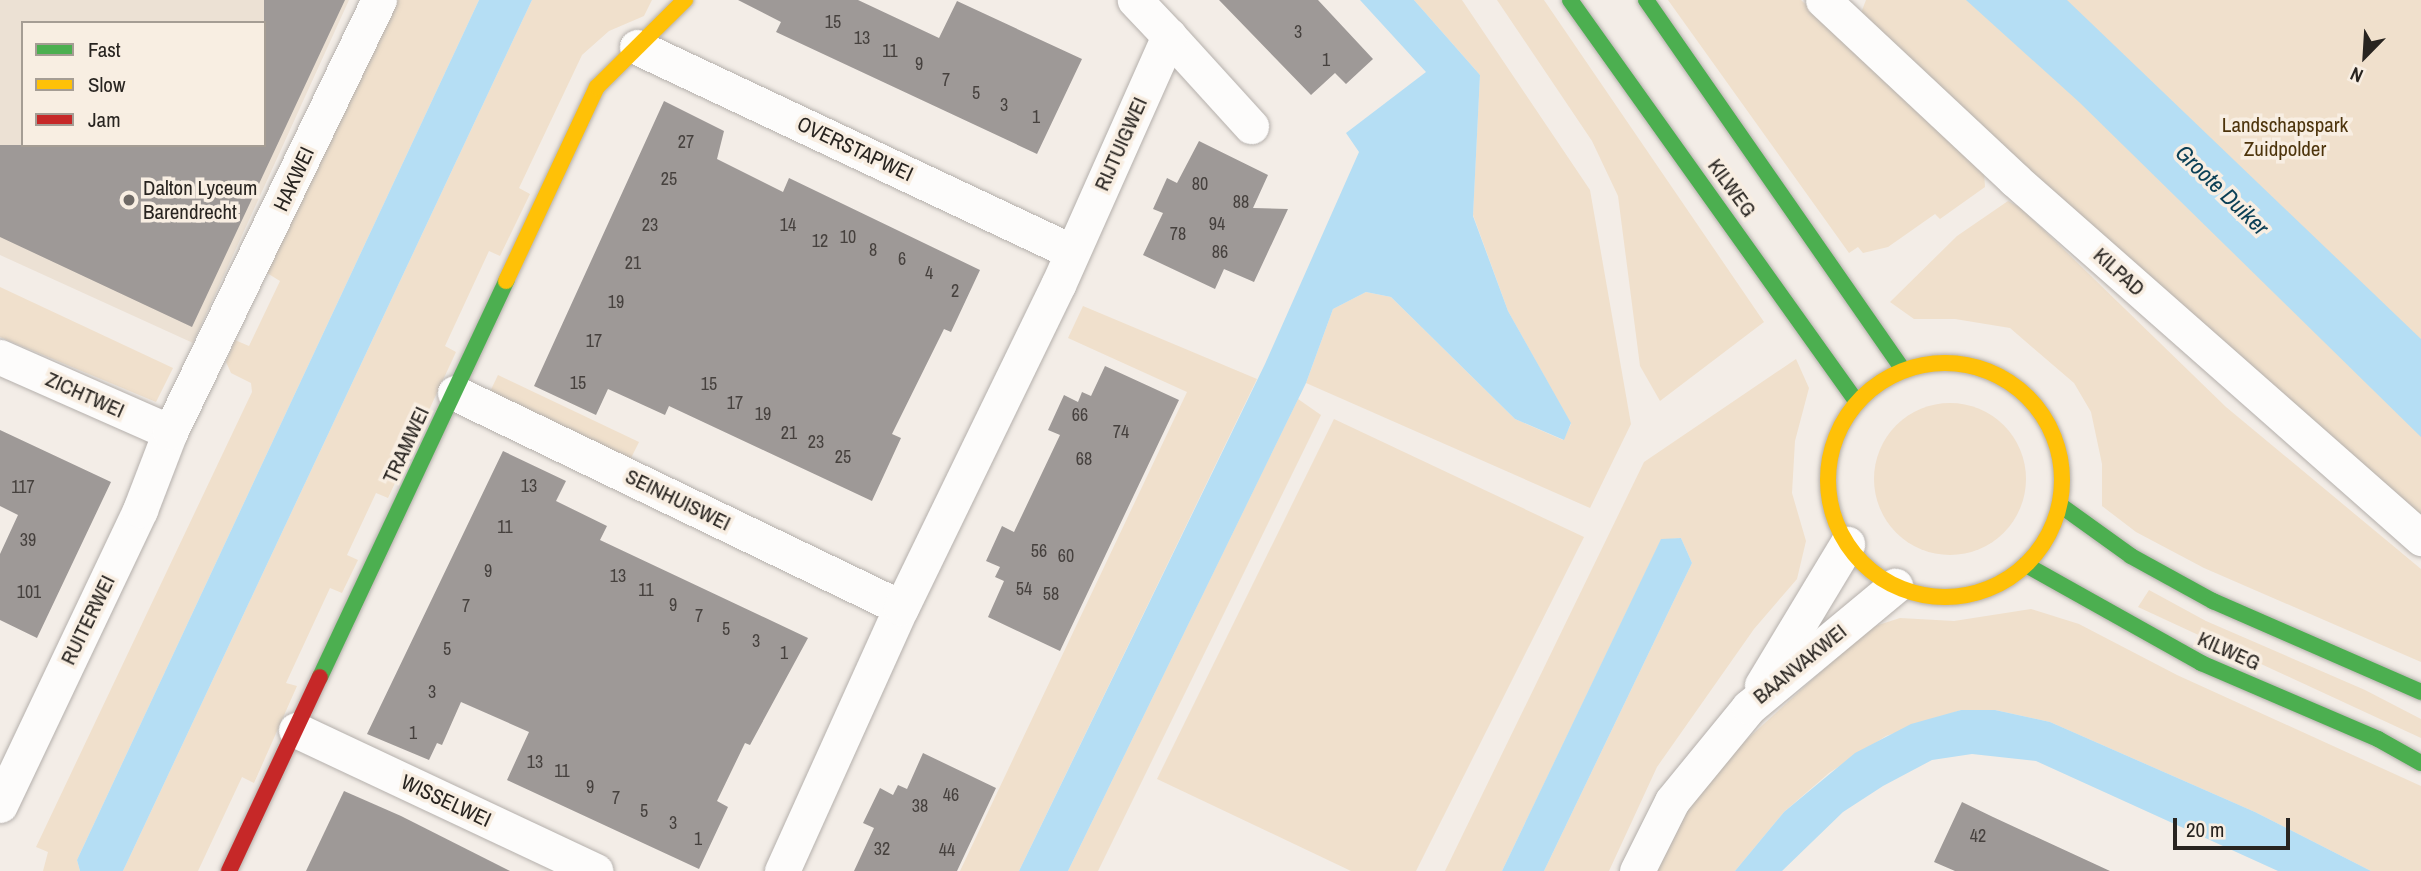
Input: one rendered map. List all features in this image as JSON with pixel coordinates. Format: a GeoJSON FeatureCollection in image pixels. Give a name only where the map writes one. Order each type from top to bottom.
{"type":"FeatureCollection","features":[{"type":"Feature","properties":{"kind":"main road"},"geometry":{"type":"LineString","coordinates":[[637,47],[685,0]]}},
{"type":"Feature","properties":{"kind":"main road","name":"KILWEG"},"geometry":{"type":"LineString","coordinates":[[1570,0],[1857,402]]}},
{"type":"Feature","properties":{"kind":"main road","name":"KILWEG"},"geometry":{"type":"LineString","coordinates":[[1646,0],[1903,370]]}},
{"type":"Feature","properties":{"kind":"main road","name":"TRAMWEI"},"geometry":{"type":"LineString","coordinates":[[229,871],[597,87],[637,47]]}},
{"type":"Feature","properties":{"kind":"main road"},"geometry":{"type":"LineString","coordinates":[[1953,363],[1990,372],[2022,391],[2052,431],[2063,480],[2060,506],[2047,538],[2026,565],[1974,594],[1934,596],[1895,586],[1876,575],[1847,544],[1832,509],[1828,472],[1837,435],[1857,402],[1903,370],[1953,363]]}},
{"type":"Feature","properties":{"kind":"main road","name":"KILWEG"},"geometry":{"type":"LineString","coordinates":[[2060,506],[2131,556],[2213,601],[2421,692]]}},
{"type":"Feature","properties":{"kind":"main road","name":"KILWEG"},"geometry":{"type":"LineString","coordinates":[[2026,565],[2201,663],[2378,739],[2421,763]]}},
{"type":"Feature","properties":{"kind":"street","name":"HAKWEI"},"geometry":{"type":"LineString","coordinates":[[170,432],[379,0]]}},
{"type":"Feature","properties":{"kind":"street"},"geometry":{"type":"LineString","coordinates":[[1135,0],[1251,126]]}},
{"type":"Feature","properties":{"kind":"street","name":"KILPAD"},"geometry":{"type":"LineString","coordinates":[[1823,0],[2014,179],[2421,538]]}},
{"type":"Feature","properties":{"kind":"street","name":"RIJTUIGWEI"},"geometry":{"type":"LineString","coordinates":[[1073,252],[1169,36]]}},
{"type":"Feature","properties":{"kind":"street","name":"OVERSTAPWEI"},"geometry":{"type":"LineString","coordinates":[[637,47],[1073,252]]}},
{"type":"Feature","properties":{"kind":"street"},"geometry":{"type":"LineString","coordinates":[[782,871],[901,608],[1073,252]]}},
{"type":"Feature","properties":{"kind":"street","name":"ZICHTWEI"},"geometry":{"type":"LineString","coordinates":[[0,357],[170,432]]}},
{"type":"Feature","properties":{"kind":"street","name":"SEINHUISWEI"},"geometry":{"type":"LineString","coordinates":[[455,393],[901,608]]}},
{"type":"Feature","properties":{"kind":"street","name":"RUITERWEI"},"geometry":{"type":"LineString","coordinates":[[0,805],[140,510],[170,432]]}},
{"type":"Feature","properties":{"kind":"street","name":"BAANVAKWEI"},"geometry":{"type":"LineString","coordinates":[[1749,707],[1847,544]]}},
{"type":"Feature","properties":{"kind":"street","name":"BAANVAKWEI"},"geometry":{"type":"LineString","coordinates":[[1749,707],[1895,586]]}},
{"type":"Feature","properties":{"kind":"street"},"geometry":{"type":"LineString","coordinates":[[1637,871],[1672,801],[1749,707]]}},
{"type":"Feature","properties":{"kind":"street","name":"WISSELWEI"},"geometry":{"type":"LineString","coordinates":[[296,730],[596,871]]}},
{"type":"Feature","properties":{"kind":"shaded area","name":"Dalton Lyceum Barendrecht"},"geometry":{"type":"Polygon","coordinates":[[[0,0],[349,0],[193,343],[0,255],[0,0]]]}},
{"type":"Feature","properties":{"kind":"green space"},"geometry":{"type":"Polygon","coordinates":[[[396,0],[479,0],[77,860],[80,871],[43,871],[48,852],[36,847],[252,392],[251,383],[231,373],[226,362],[235,340],[249,346],[280,281],[267,273],[396,0]]]}},
{"type":"Feature","properties":{"kind":"green space"},"geometry":{"type":"Polygon","coordinates":[[[532,0],[652,0],[644,16],[609,31],[582,55],[519,188],[530,194],[500,256],[489,251],[445,346],[456,352],[388,498],[376,493],[347,555],[358,560],[342,593],[330,588],[286,683],[297,686],[254,783],[242,777],[198,871],[123,871],[532,0]]]}},
{"type":"Feature","properties":{"kind":"green space"},"geometry":{"type":"Polygon","coordinates":[[[1414,0],[1462,0],[1590,190],[1631,424],[1590,508],[1306,383],[1333,309],[1366,292],[1391,297],[1515,419],[1563,440],[1571,424],[1508,311],[1473,215],[1480,75],[1414,0]]]}},
{"type":"Feature","properties":{"kind":"green space"},"geometry":{"type":"Polygon","coordinates":[[[1497,0],[1544,0],[1764,322],[1660,401],[1640,366],[1618,196],[1592,141],[1497,0]]]}},
{"type":"Feature","properties":{"kind":"green space"},"geometry":{"type":"Polygon","coordinates":[[[1668,0],[1801,0],[1984,171],[1985,187],[1940,219],[1935,214],[1888,247],[1863,253],[1858,247],[1849,253],[1668,0]]]}},
{"type":"Feature","properties":{"kind":"green space","name":"Landschapspark Zuidpolder"},"geometry":{"type":"Polygon","coordinates":[[[1866,0],[2421,0],[2421,519],[2083,224],[1861,13],[1866,0]]]}},
{"type":"Feature","properties":{"kind":"green space"},"geometry":{"type":"Polygon","coordinates":[[[2008,201],[2021,208],[2226,407],[2421,569],[2421,662],[2204,568],[2136,532],[2102,506],[2102,464],[2091,412],[2074,383],[2010,328],[1955,319],[1914,319],[1890,302],[1957,236],[2008,201]]]}},
{"type":"Feature","properties":{"kind":"green space"},"geometry":{"type":"Polygon","coordinates":[[[0,287],[173,368],[156,402],[0,337],[0,287]]]}},
{"type":"Feature","properties":{"kind":"green space"},"geometry":{"type":"Polygon","coordinates":[[[1083,306],[1257,379],[1019,871],[960,871],[1187,392],[1068,338],[1083,306]]]}},
{"type":"Feature","properties":{"kind":"green space"},"geometry":{"type":"Polygon","coordinates":[[[1796,359],[1809,388],[1795,441],[1792,493],[1806,541],[1797,579],[1754,629],[1657,767],[1609,871],[1544,871],[1692,563],[1681,538],[1661,540],[1502,871],[1445,871],[1644,462],[1796,359]]]}},
{"type":"Feature","properties":{"kind":"green space"},"geometry":{"type":"Polygon","coordinates":[[[498,375],[639,442],[616,488],[476,421],[498,375]]]}},
{"type":"Feature","properties":{"kind":"green space"},"geometry":{"type":"Polygon","coordinates":[[[1298,399],[1321,415],[1098,871],[1068,871],[1298,399]]]}},
{"type":"Feature","properties":{"kind":"green space"},"geometry":{"type":"Polygon","coordinates":[[[1950,403],[1979,409],[2004,425],[2020,450],[2026,479],[2020,508],[2004,533],[1979,549],[1950,555],[1921,549],[1896,533],[1880,508],[1874,479],[1880,450],[1896,425],[1921,409],[1950,403]]]}},
{"type":"Feature","properties":{"kind":"green space"},"geometry":{"type":"Polygon","coordinates":[[[1334,419],[1584,537],[1416,871],[1351,871],[1157,779],[1334,419]]]}},
{"type":"Feature","properties":{"kind":"green space"},"geometry":{"type":"Polygon","coordinates":[[[2149,590],[2206,621],[2365,690],[2421,719],[2421,738],[2138,607],[2149,590]]]}},
{"type":"Feature","properties":{"kind":"green space"},"geometry":{"type":"Polygon","coordinates":[[[2031,609],[2079,624],[2177,675],[2421,786],[2421,871],[2371,871],[2255,812],[2050,722],[1995,710],[1961,710],[1886,736],[1829,773],[1784,812],[1735,871],[1656,871],[1688,805],[1731,754],[1869,628],[1900,618],[1954,621],[2031,609]]]}},
{"type":"Feature","properties":{"kind":"water"},"geometry":{"type":"Polygon","coordinates":[[[479,0],[532,0],[123,871],[80,871],[77,860],[479,0]]]}},
{"type":"Feature","properties":{"kind":"water"},"geometry":{"type":"Polygon","coordinates":[[[1360,0],[1414,0],[1480,75],[1473,216],[1508,311],[1571,423],[1564,440],[1515,419],[1391,297],[1366,292],[1333,309],[1306,383],[1068,871],[1019,871],[1265,364],[1359,152],[1346,133],[1426,72],[1360,0]]]}},
{"type":"Feature","properties":{"kind":"water","name":"Groote Duiker"},"geometry":{"type":"Polygon","coordinates":[[[1966,0],[2067,0],[2421,339],[2421,437],[2079,102],[1966,0]]]}},
{"type":"Feature","properties":{"kind":"water"},"geometry":{"type":"Polygon","coordinates":[[[1681,538],[1692,563],[1544,871],[1502,871],[1661,539],[1681,538]]]}},
{"type":"Feature","properties":{"kind":"water"},"geometry":{"type":"Polygon","coordinates":[[[1961,710],[1995,710],[2050,722],[2255,812],[2371,871],[2278,871],[2036,761],[1972,754],[1932,760],[1883,786],[1843,812],[1782,871],[1735,871],[1784,812],[1855,753],[1911,724],[1961,710]]]}},
{"type":"Feature","properties":{"kind":"building","name":"Dalton Lyceum Barendrecht"},"geometry":{"type":"Polygon","coordinates":[[[264,0],[345,0],[192,327],[0,237],[0,145],[266,147],[264,0]]]}},
{"type":"Feature","properties":{"kind":"building"},"geometry":{"type":"Polygon","coordinates":[[[738,0],[858,0],[939,38],[957,1],[1082,59],[1037,154],[776,32],[781,22],[738,0]]]}},
{"type":"Feature","properties":{"kind":"building"},"geometry":{"type":"Polygon","coordinates":[[[1219,0],[1318,0],[1373,59],[1346,84],[1335,73],[1311,95],[1219,0]]]}},
{"type":"Feature","properties":{"kind":"building"},"geometry":{"type":"Polygon","coordinates":[[[664,101],[724,131],[717,159],[783,192],[789,178],[980,270],[951,332],[944,329],[892,434],[901,438],[872,501],[669,406],[665,415],[608,389],[596,415],[534,386],[664,101]]]}},
{"type":"Feature","properties":{"kind":"building"},"geometry":{"type":"Polygon","coordinates":[[[1199,141],[1268,175],[1253,208],[1288,209],[1254,282],[1224,269],[1215,289],[1143,255],[1163,213],[1153,209],[1167,178],[1177,183],[1199,141]]]}},
{"type":"Feature","properties":{"kind":"building"},"geometry":{"type":"Polygon","coordinates":[[[1105,366],[1179,400],[1060,651],[988,617],[1004,581],[995,577],[1000,567],[986,561],[1002,526],[1014,532],[1060,435],[1048,430],[1064,395],[1078,402],[1082,392],[1091,396],[1105,366]]]}},
{"type":"Feature","properties":{"kind":"building"},"geometry":{"type":"Polygon","coordinates":[[[0,430],[111,482],[37,638],[0,620],[0,554],[18,515],[0,506],[0,430]]]}},
{"type":"Feature","properties":{"kind":"building"},"geometry":{"type":"Polygon","coordinates":[[[503,451],[566,481],[556,501],[607,526],[600,540],[808,638],[750,745],[745,743],[717,801],[728,807],[699,869],[507,780],[529,732],[461,702],[442,745],[437,743],[429,760],[367,734],[503,451]]]}},
{"type":"Feature","properties":{"kind":"building"},"geometry":{"type":"Polygon","coordinates":[[[923,753],[996,788],[957,871],[854,871],[874,828],[863,823],[880,788],[893,795],[898,785],[907,789],[923,753]]]}},
{"type":"Feature","properties":{"kind":"building"},"geometry":{"type":"Polygon","coordinates":[[[344,791],[401,816],[510,871],[306,871],[344,791]]]}},
{"type":"Feature","properties":{"kind":"building"},"geometry":{"type":"Polygon","coordinates":[[[1962,802],[2110,871],[1955,871],[1934,862],[1962,802]]]}},
{"type":"Feature","properties":{"kind":"traffic: fast"},"geometry":{"type":"LineString","coordinates":[[1570,0],[1857,402]]}},
{"type":"Feature","properties":{"kind":"traffic: fast"},"geometry":{"type":"LineString","coordinates":[[1646,0],[1903,370]]}},
{"type":"Feature","properties":{"kind":"traffic: fast"},"geometry":{"type":"LineString","coordinates":[[320,677],[506,281]]}},
{"type":"Feature","properties":{"kind":"traffic: fast"},"geometry":{"type":"LineString","coordinates":[[2060,505],[2131,556],[2213,601],[2421,692]]}},
{"type":"Feature","properties":{"kind":"traffic: fast"},"geometry":{"type":"LineString","coordinates":[[2026,565],[2201,663],[2378,739],[2421,763]]}},
{"type":"Feature","properties":{"kind":"traffic: slow"},"geometry":{"type":"LineString","coordinates":[[506,281],[597,87],[685,0]]}},
{"type":"Feature","properties":{"kind":"traffic: slow"},"geometry":{"type":"LineString","coordinates":[[1945,363],[1968,365],[1990,372],[2028,397],[2053,435],[2060,457],[2062,480],[2060,503],[2053,525],[2028,563],[1990,588],[1968,595],[1945,597],[1922,595],[1900,588],[1862,563],[1837,525],[1830,503],[1828,480],[1830,457],[1837,435],[1862,397],[1900,372],[1922,365],[1945,363]]}},
{"type":"Feature","properties":{"kind":"traffic: jam"},"geometry":{"type":"LineString","coordinates":[[229,871],[320,677]]}},
{"type":"Feature","properties":{"kind":"place","name":"Dalton Lyceum Barendrecht"},"geometry":{"type":"Point","coordinates":[129,200]}}]}
